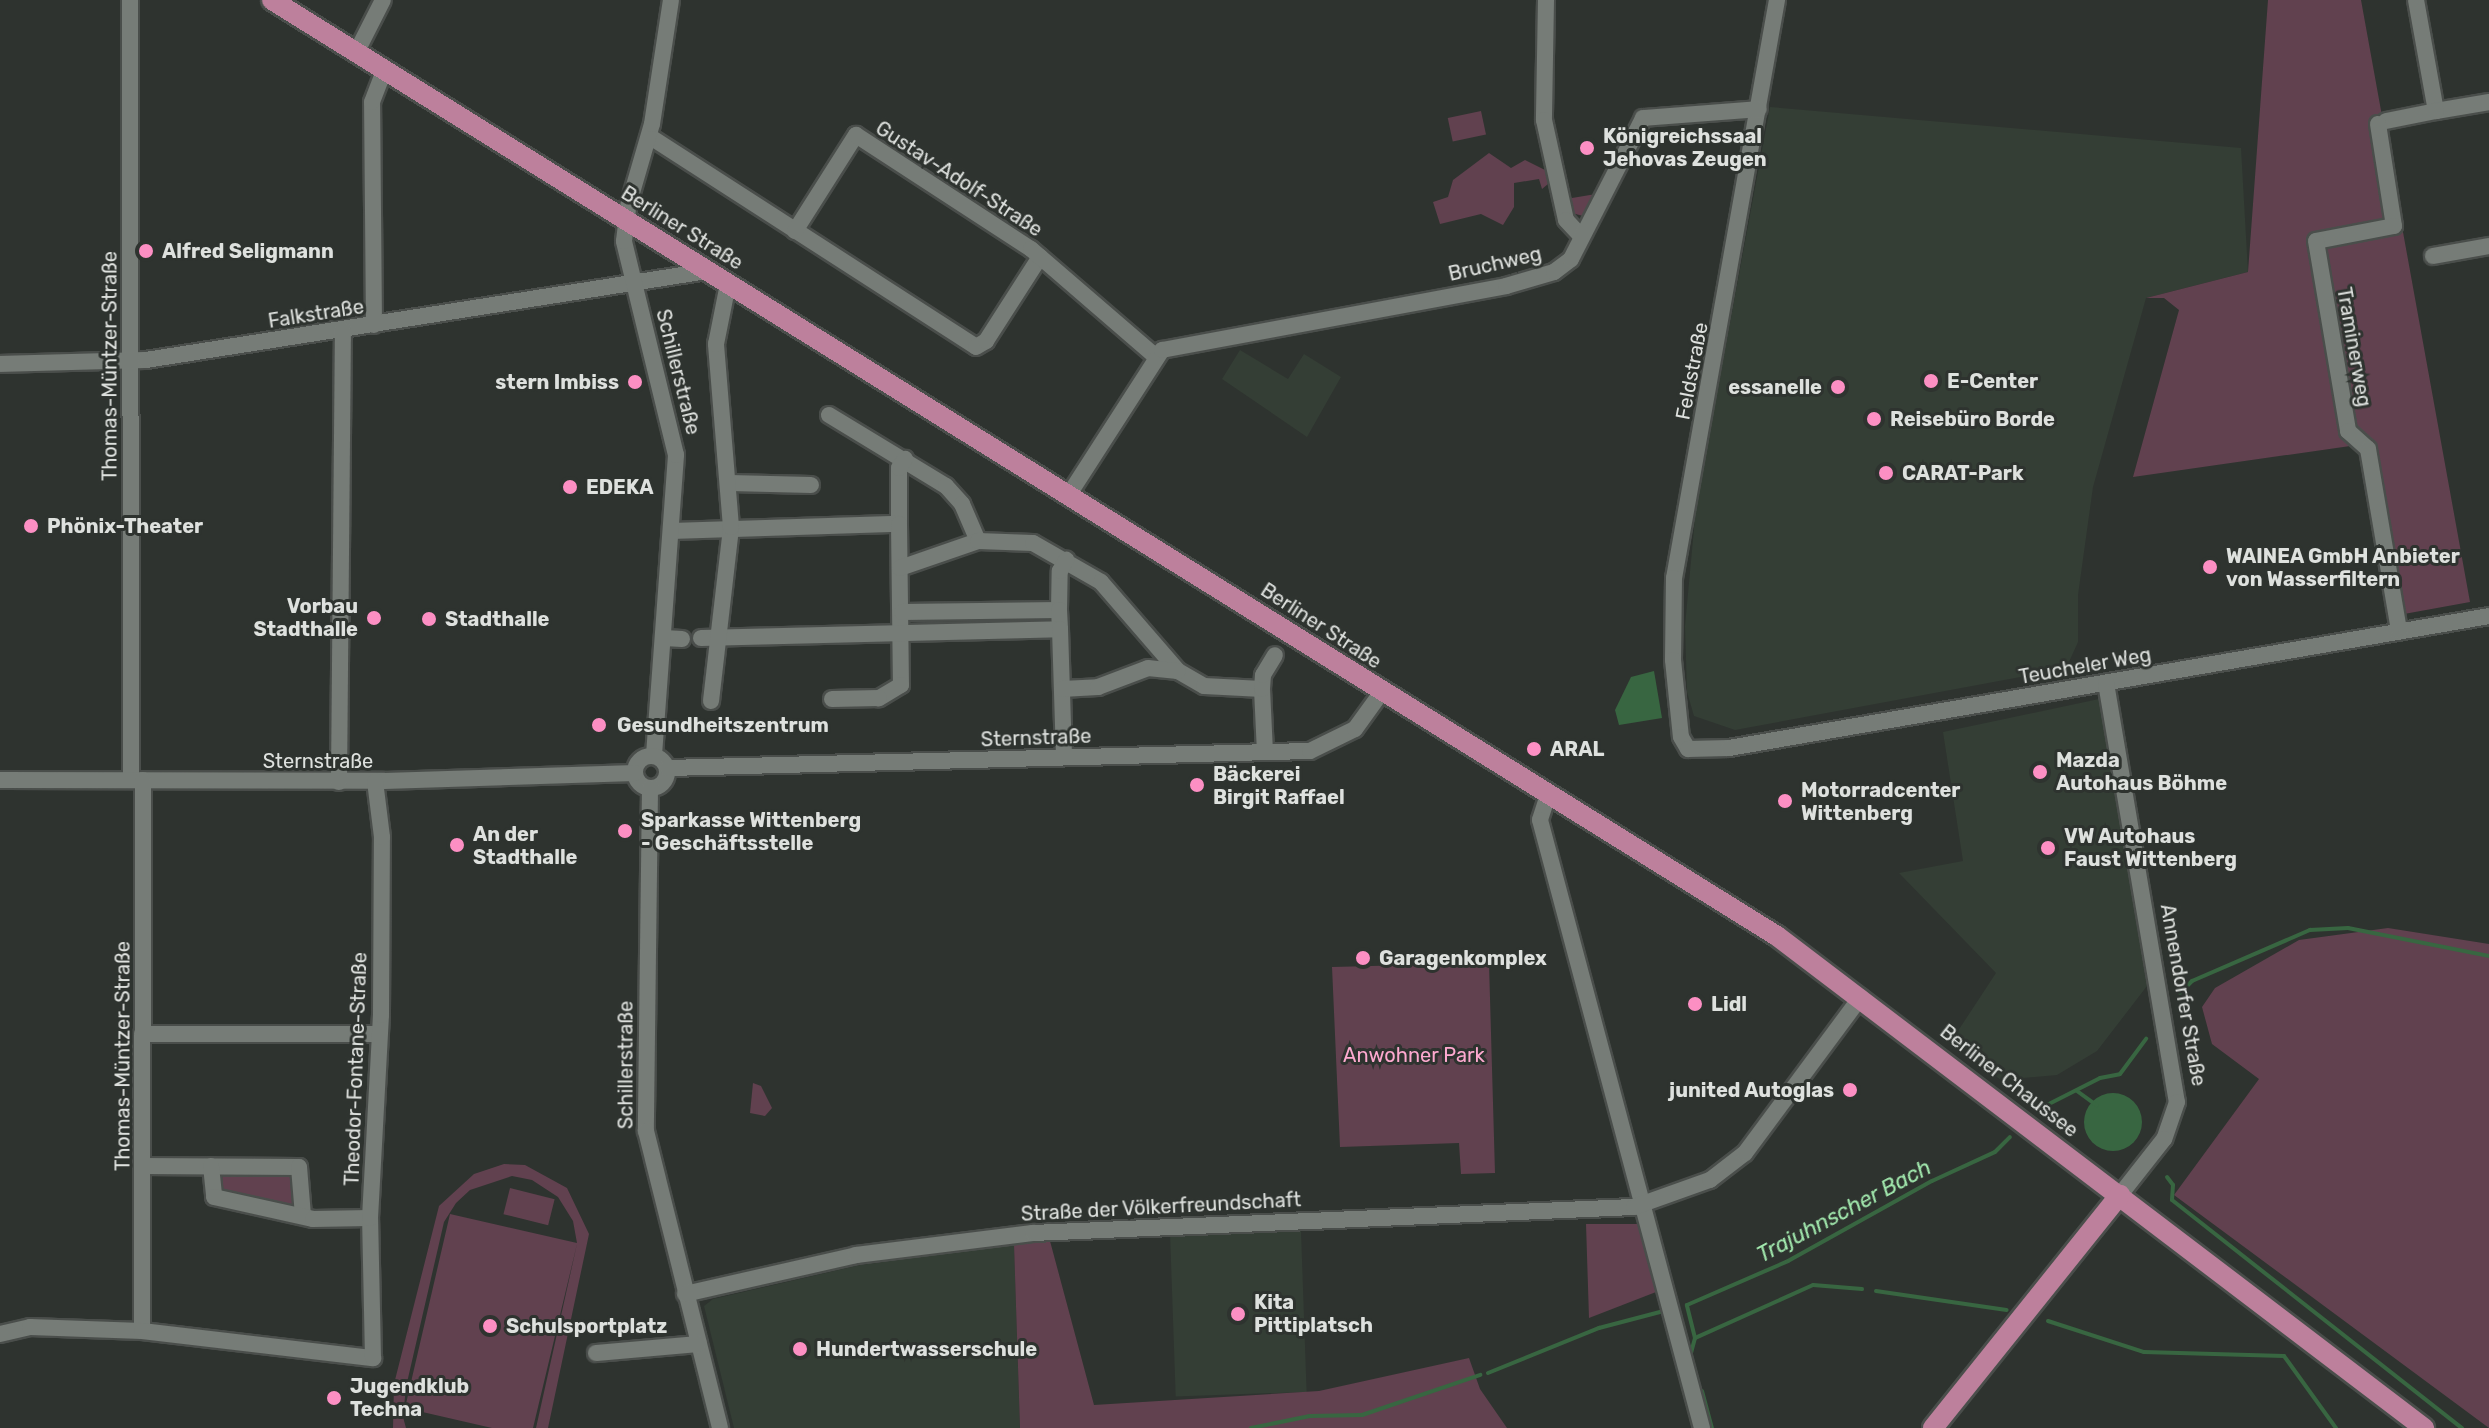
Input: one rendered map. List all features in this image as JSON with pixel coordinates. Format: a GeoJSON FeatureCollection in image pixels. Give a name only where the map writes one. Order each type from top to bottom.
{"type":"FeatureCollection","features":[{"type":"Feature","properties":{"kind":"main road","name":"Berliner Straße"},"geometry":{"type":"LineString","coordinates":[[272,0],[1548,795]]}},
{"type":"Feature","properties":{"kind":"main road","name":"Berliner Chaussee"},"geometry":{"type":"LineString","coordinates":[[1548,795],[1770,931],[1861,997],[2424,1428]]}},
{"type":"Feature","properties":{"kind":"main road","name":"Annendorfer Straße"},"geometry":{"type":"LineString","coordinates":[[1933,1428],[2120,1195]]}},
{"type":"Feature","properties":{"kind":"street","name":"Thomas-Müntzer-Straße"},"geometry":{"type":"LineString","coordinates":[[130,0],[130,361],[142,1034],[142,1331]]}},
{"type":"Feature","properties":{"kind":"street"},"geometry":{"type":"LineString","coordinates":[[356,53],[383,0]]}},
{"type":"Feature","properties":{"kind":"street"},"geometry":{"type":"LineString","coordinates":[[625,220],[649,136],[671,0]]}},
{"type":"Feature","properties":{"kind":"street"},"geometry":{"type":"LineString","coordinates":[[1546,0],[1544,120],[1566,220],[1580,235]]}},
{"type":"Feature","properties":{"kind":"street","name":"Feldstraße"},"geometry":{"type":"LineString","coordinates":[[1688,749],[1681,737],[1673,660],[1674,578],[1777,0]]}},
{"type":"Feature","properties":{"kind":"street"},"geometry":{"type":"LineString","coordinates":[[2416,0],[2436,111]]}},
{"type":"Feature","properties":{"kind":"street"},"geometry":{"type":"LineString","coordinates":[[374,325],[372,102],[384,70]]}},
{"type":"Feature","properties":{"kind":"street","name":"Traminerweg"},"geometry":{"type":"LineString","coordinates":[[2399,631],[2368,449],[2348,431],[2316,241],[2394,226],[2382,122],[2489,102]]}},
{"type":"Feature","properties":{"kind":"street","name":"Bruchweg"},"geometry":{"type":"LineString","coordinates":[[1155,356],[1181,343],[1538,277],[1567,265],[1636,128],[1649,116],[1759,109]]}},
{"type":"Feature","properties":{"kind":"street","name":"Gustav-Adolf-Straße"},"geometry":{"type":"LineString","coordinates":[[795,231],[856,135],[1040,257]]}},
{"type":"Feature","properties":{"kind":"street"},"geometry":{"type":"LineString","coordinates":[[649,136],[976,347],[986,341],[1040,257],[1155,356],[1068,496]]}},
{"type":"Feature","properties":{"kind":"street","name":"Schillerstraße"},"geometry":{"type":"LineString","coordinates":[[625,220],[624,244],[675,441],[654,755]]}},
{"type":"Feature","properties":{"kind":"street"},"geometry":{"type":"LineString","coordinates":[[2433,256],[2489,246]]}},
{"type":"Feature","properties":{"kind":"street","name":"Schillerstraße"},"geometry":{"type":"LineString","coordinates":[[636,286],[707,271]]}},
{"type":"Feature","properties":{"kind":"street"},"geometry":{"type":"LineString","coordinates":[[711,701],[731,527],[730,483],[716,344],[728,284]]}},
{"type":"Feature","properties":{"kind":"street","name":"Falkstraße"},"geometry":{"type":"LineString","coordinates":[[0,364],[130,361],[636,286]]}},
{"type":"Feature","properties":{"kind":"street"},"geometry":{"type":"LineString","coordinates":[[339,782],[343,330]]}},
{"type":"Feature","properties":{"kind":"street"},"geometry":{"type":"LineString","coordinates":[[829,415],[905,459],[962,504],[978,541]]}},
{"type":"Feature","properties":{"kind":"street"},"geometry":{"type":"LineString","coordinates":[[832,699],[879,698],[895,692],[905,676],[899,468],[905,459]]}},
{"type":"Feature","properties":{"kind":"street"},"geometry":{"type":"LineString","coordinates":[[730,483],[811,485]]}},
{"type":"Feature","properties":{"kind":"street"},"geometry":{"type":"LineString","coordinates":[[671,531],[899,524]]}},
{"type":"Feature","properties":{"kind":"street"},"geometry":{"type":"LineString","coordinates":[[900,568],[978,541],[1033,543],[1101,582],[1178,671],[1204,686],[1262,689]]}},
{"type":"Feature","properties":{"kind":"street"},"geometry":{"type":"LineString","coordinates":[[1064,757],[1059,610],[1060,571],[1066,560]]}},
{"type":"Feature","properties":{"kind":"street"},"geometry":{"type":"LineString","coordinates":[[902,612],[1059,610]]}},
{"type":"Feature","properties":{"kind":"street","name":"Teucheler Weg"},"geometry":{"type":"LineString","coordinates":[[1688,749],[1707,752],[2489,616]]}},
{"type":"Feature","properties":{"kind":"street"},"geometry":{"type":"LineString","coordinates":[[701,638],[1060,629]]}},
{"type":"Feature","properties":{"kind":"street"},"geometry":{"type":"LineString","coordinates":[[664,638],[682,639]]}},
{"type":"Feature","properties":{"kind":"street"},"geometry":{"type":"LineString","coordinates":[[1265,752],[1263,675],[1275,655]]}},
{"type":"Feature","properties":{"kind":"street"},"geometry":{"type":"LineString","coordinates":[[1062,689],[1098,687],[1148,668],[1178,671]]}},
{"type":"Feature","properties":{"kind":"street","name":"Annendorfer Straße"},"geometry":{"type":"LineString","coordinates":[[2106,683],[2177,1102],[2164,1139],[2120,1195]]}},
{"type":"Feature","properties":{"kind":"street","name":"Sternstraße"},"geometry":{"type":"LineString","coordinates":[[668,768],[1310,751],[1344,738],[1381,693]]}},
{"type":"Feature","properties":{"kind":"street"},"geometry":{"type":"LineString","coordinates":[[654,755],[668,768],[664,783],[650,788],[640,783],[635,773],[640,760],[654,755]]}},
{"type":"Feature","properties":{"kind":"street","name":"Sternstraße"},"geometry":{"type":"LineString","coordinates":[[0,780],[339,782],[635,773]]}},
{"type":"Feature","properties":{"kind":"street","name":"Theodor-Fontane-Straße"},"geometry":{"type":"LineString","coordinates":[[142,1331],[373,1358],[370,1218],[382,837],[375,781]]}},
{"type":"Feature","properties":{"kind":"street","name":"Schillerstraße"},"geometry":{"type":"LineString","coordinates":[[650,788],[644,1115],[650,1159],[720,1428]]}},
{"type":"Feature","properties":{"kind":"street"},"geometry":{"type":"LineString","coordinates":[[1548,795],[1540,816],[1544,836],[1702,1428]]}},
{"type":"Feature","properties":{"kind":"street","name":"Straße der Völkerfreundschaft"},"geometry":{"type":"LineString","coordinates":[[685,1294],[805,1265],[972,1238],[1101,1227],[1643,1205],[1710,1180],[1745,1153],[1861,997]]}},
{"type":"Feature","properties":{"kind":"street"},"geometry":{"type":"LineString","coordinates":[[142,1034],[377,1034]]}},
{"type":"Feature","properties":{"kind":"street"},"geometry":{"type":"LineString","coordinates":[[143,1166],[299,1167],[303,1216]]}},
{"type":"Feature","properties":{"kind":"street"},"geometry":{"type":"LineString","coordinates":[[211,1166],[214,1197],[303,1216],[370,1218]]}},
{"type":"Feature","properties":{"kind":"street"},"geometry":{"type":"LineString","coordinates":[[0,1334],[30,1327],[142,1331]]}},
{"type":"Feature","properties":{"kind":"street"},"geometry":{"type":"LineString","coordinates":[[596,1353],[699,1344]]}},
{"type":"Feature","properties":{"kind":"shaded area"},"geometry":{"type":"Polygon","coordinates":[[[1770,107],[2241,148],[2248,272],[2146,298],[2093,487],[2078,595],[2078,642],[2068,664],[2053,671],[1735,730],[1694,716],[1687,692],[1685,626],[1696,507],[1770,107]]]}},
{"type":"Feature","properties":{"kind":"shaded area"},"geometry":{"type":"Polygon","coordinates":[[[1240,350],[1288,379],[1304,354],[1341,377],[1307,437],[1222,379],[1240,350]]]}},
{"type":"Feature","properties":{"kind":"shaded area"},"geometry":{"type":"Polygon","coordinates":[[[1654,671],[1662,718],[1619,725],[1615,710],[1631,677],[1654,671]]]}},
{"type":"Feature","properties":{"kind":"shaded area"},"geometry":{"type":"Polygon","coordinates":[[[2099,699],[2147,986],[2097,1051],[2057,1075],[2001,1080],[1950,1043],[1996,973],[1899,873],[1963,861],[1943,732],[2099,699]]]}},
{"type":"Feature","properties":{"kind":"shaded area"},"geometry":{"type":"Polygon","coordinates":[[[2113,1093],[2134,1101],[2142,1122],[2134,1143],[2113,1151],[2092,1143],[2084,1122],[2092,1101],[2113,1093]]]}},
{"type":"Feature","properties":{"kind":"shaded area","name":"Kita Pittiplatsch"},"geometry":{"type":"Polygon","coordinates":[[[1301,1231],[1307,1392],[1176,1396],[1170,1236],[1301,1231]]]}},
{"type":"Feature","properties":{"kind":"shaded area"},"geometry":{"type":"Polygon","coordinates":[[[1014,1245],[1020,1428],[734,1428],[704,1306],[713,1299],[860,1265],[1014,1245]]]}},
{"type":"Feature","properties":{"kind":"green space"},"geometry":{"type":"Polygon","coordinates":[[[2268,0],[2361,0],[2470,602],[2404,614],[2371,443],[2133,477],[2179,310],[2164,298],[2146,298],[2248,272],[2268,0]]]}},
{"type":"Feature","properties":{"kind":"green space"},"geometry":{"type":"Polygon","coordinates":[[[455,99],[602,191],[600,194],[453,102],[455,99]]]}},
{"type":"Feature","properties":{"kind":"green space"},"geometry":{"type":"Polygon","coordinates":[[[1481,111],[1486,134],[1453,142],[1448,118],[1481,111]]]}},
{"type":"Feature","properties":{"kind":"green space"},"geometry":{"type":"Polygon","coordinates":[[[1489,153],[1511,168],[1525,160],[1545,170],[1548,184],[1542,189],[1539,179],[1514,183],[1514,207],[1503,225],[1481,214],[1440,224],[1433,202],[1448,197],[1453,180],[1489,153]]]}},
{"type":"Feature","properties":{"kind":"green space"},"geometry":{"type":"Polygon","coordinates":[[[1596,194],[1583,216],[1572,213],[1566,199],[1596,194]]]}},
{"type":"Feature","properties":{"kind":"green space"},"geometry":{"type":"Polygon","coordinates":[[[2388,928],[2489,944],[2489,1428],[2174,1195],[2259,1079],[2212,1044],[2202,1007],[2215,988],[2299,940],[2388,928]]]}},
{"type":"Feature","properties":{"kind":"green space","name":"Anwohner Park"},"geometry":{"type":"Polygon","coordinates":[[[1489,963],[1495,1173],[1461,1174],[1459,1143],[1340,1147],[1332,967],[1489,963]]]}},
{"type":"Feature","properties":{"kind":"green space"},"geometry":{"type":"Polygon","coordinates":[[[753,1083],[761,1086],[772,1108],[765,1116],[750,1113],[753,1083]]]}},
{"type":"Feature","properties":{"kind":"green space","name":"Schulsportplatz"},"geometry":{"type":"Polygon","coordinates":[[[504,1164],[525,1165],[567,1188],[589,1234],[548,1428],[536,1428],[577,1244],[533,1428],[492,1428],[405,1408],[450,1214],[577,1243],[573,1221],[558,1197],[532,1180],[512,1176],[470,1190],[456,1203],[444,1222],[406,1387],[403,1417],[406,1428],[393,1428],[394,1384],[439,1206],[474,1174],[504,1164]]]}},
{"type":"Feature","properties":{"kind":"green space"},"geometry":{"type":"Polygon","coordinates":[[[224,1170],[295,1173],[299,1204],[291,1210],[225,1195],[219,1189],[224,1170]]]}},
{"type":"Feature","properties":{"kind":"green space"},"geometry":{"type":"Polygon","coordinates":[[[510,1188],[555,1199],[548,1225],[503,1214],[510,1188]]]}},
{"type":"Feature","properties":{"kind":"green space"},"geometry":{"type":"Polygon","coordinates":[[[1586,1224],[1638,1224],[1656,1292],[1589,1318],[1586,1224]]]}},
{"type":"Feature","properties":{"kind":"green space"},"geometry":{"type":"Polygon","coordinates":[[[1050,1241],[1094,1405],[1319,1391],[1469,1358],[1480,1389],[1507,1428],[1020,1428],[1014,1245],[1050,1241]]]}},
{"type":"Feature","properties":{"kind":"waterway","name":"Trajuhnscher Bach"},"geometry":{"type":"LineString","coordinates":[[2180,993],[2192,981],[2310,930],[2348,928],[2489,956]]}},
{"type":"Feature","properties":{"kind":"waterway","name":"Trajuhnscher Bach"},"geometry":{"type":"LineString","coordinates":[[2039,1109],[2100,1078],[2120,1074],[2146,1039]]}},
{"type":"Feature","properties":{"kind":"waterway"},"geometry":{"type":"LineString","coordinates":[[2077,1091],[2096,1105]]}},
{"type":"Feature","properties":{"kind":"waterway","name":"Trajuhnscher Bach"},"geometry":{"type":"LineString","coordinates":[[1862,1289],[1813,1285],[1695,1338],[1687,1305],[1788,1261],[1932,1181],[1995,1152],[2010,1137]]}},
{"type":"Feature","properties":{"kind":"waterway"},"geometry":{"type":"LineString","coordinates":[[2167,1177],[2173,1185],[2172,1200],[2462,1428]]}},
{"type":"Feature","properties":{"kind":"waterway"},"geometry":{"type":"LineString","coordinates":[[1876,1291],[2007,1310]]}},
{"type":"Feature","properties":{"kind":"waterway","name":"Trajuhnscher Bach"},"geometry":{"type":"LineString","coordinates":[[1488,1373],[1599,1328],[1660,1312]]}},
{"type":"Feature","properties":{"kind":"waterway"},"geometry":{"type":"LineString","coordinates":[[2048,1321],[2144,1352],[2284,1356],[2336,1428]]}},
{"type":"Feature","properties":{"kind":"waterway"},"geometry":{"type":"LineString","coordinates":[[1691,1353],[1695,1338]]}},
{"type":"Feature","properties":{"kind":"waterway","name":"Trajuhnscher Bach"},"geometry":{"type":"LineString","coordinates":[[1251,1428],[1310,1416],[1362,1415],[1480,1375]]}},
{"type":"Feature","properties":{"kind":"waterway"},"geometry":{"type":"LineString","coordinates":[[1702,1391],[1712,1428]]}},
{"type":"Feature","properties":{"kind":"place","name":"Königreichssaal Jehovas Zeugen"},"geometry":{"type":"Point","coordinates":[1587,148]}},
{"type":"Feature","properties":{"kind":"place","name":"Alfred Seligmann"},"geometry":{"type":"Point","coordinates":[146,251]}},
{"type":"Feature","properties":{"kind":"place","name":"E-Center"},"geometry":{"type":"Point","coordinates":[1931,381]}},
{"type":"Feature","properties":{"kind":"place","name":"stern Imbiss"},"geometry":{"type":"Point","coordinates":[635,382]}},
{"type":"Feature","properties":{"kind":"place","name":"essanelle"},"geometry":{"type":"Point","coordinates":[1838,387]}},
{"type":"Feature","properties":{"kind":"place","name":"Reisebüro Borde"},"geometry":{"type":"Point","coordinates":[1874,419]}},
{"type":"Feature","properties":{"kind":"place","name":"CARAT-Park"},"geometry":{"type":"Point","coordinates":[1886,473]}},
{"type":"Feature","properties":{"kind":"place","name":"EDEKA"},"geometry":{"type":"Point","coordinates":[570,487]}},
{"type":"Feature","properties":{"kind":"place","name":"Phönix-Theater"},"geometry":{"type":"Point","coordinates":[31,526]}},
{"type":"Feature","properties":{"kind":"place","name":"WAINEA GmbH Anbieter von Wasserfiltern"},"geometry":{"type":"Point","coordinates":[2210,567]}},
{"type":"Feature","properties":{"kind":"place","name":"Vorbau Stadthalle"},"geometry":{"type":"Point","coordinates":[374,618]}},
{"type":"Feature","properties":{"kind":"place","name":"Stadthalle"},"geometry":{"type":"Point","coordinates":[429,619]}},
{"type":"Feature","properties":{"kind":"place","name":"Gesundheitszentrum"},"geometry":{"type":"Point","coordinates":[599,725]}},
{"type":"Feature","properties":{"kind":"place","name":"ARAL"},"geometry":{"type":"Point","coordinates":[1534,749]}},
{"type":"Feature","properties":{"kind":"place","name":"Mazda Autohaus Böhme"},"geometry":{"type":"Point","coordinates":[2040,772]}},
{"type":"Feature","properties":{"kind":"place","name":"Bäckerei Birgit Raffael"},"geometry":{"type":"Point","coordinates":[1197,785]}},
{"type":"Feature","properties":{"kind":"place","name":"Motorradcenter Wittenberg"},"geometry":{"type":"Point","coordinates":[1785,801]}},
{"type":"Feature","properties":{"kind":"place","name":"Sparkasse Wittenberg - Geschäftsstelle"},"geometry":{"type":"Point","coordinates":[625,831]}},
{"type":"Feature","properties":{"kind":"place","name":"An der Stadthalle"},"geometry":{"type":"Point","coordinates":[457,845]}},
{"type":"Feature","properties":{"kind":"place","name":"VW Autohaus Faust Wittenberg"},"geometry":{"type":"Point","coordinates":[2048,848]}},
{"type":"Feature","properties":{"kind":"place","name":"Garagenkomplex"},"geometry":{"type":"Point","coordinates":[1363,958]}},
{"type":"Feature","properties":{"kind":"place","name":"Lidl"},"geometry":{"type":"Point","coordinates":[1695,1004]}},
{"type":"Feature","properties":{"kind":"place","name":"junited Autoglas"},"geometry":{"type":"Point","coordinates":[1850,1090]}},
{"type":"Feature","properties":{"kind":"place","name":"Kita Pittiplatsch"},"geometry":{"type":"Point","coordinates":[1238,1314]}},
{"type":"Feature","properties":{"kind":"place","name":"Schulsportplatz"},"geometry":{"type":"Point","coordinates":[490,1326]}},
{"type":"Feature","properties":{"kind":"place","name":"Hundertwasserschule"},"geometry":{"type":"Point","coordinates":[800,1349]}},
{"type":"Feature","properties":{"kind":"place","name":"Jugendklub Techna"},"geometry":{"type":"Point","coordinates":[334,1398]}}]}
